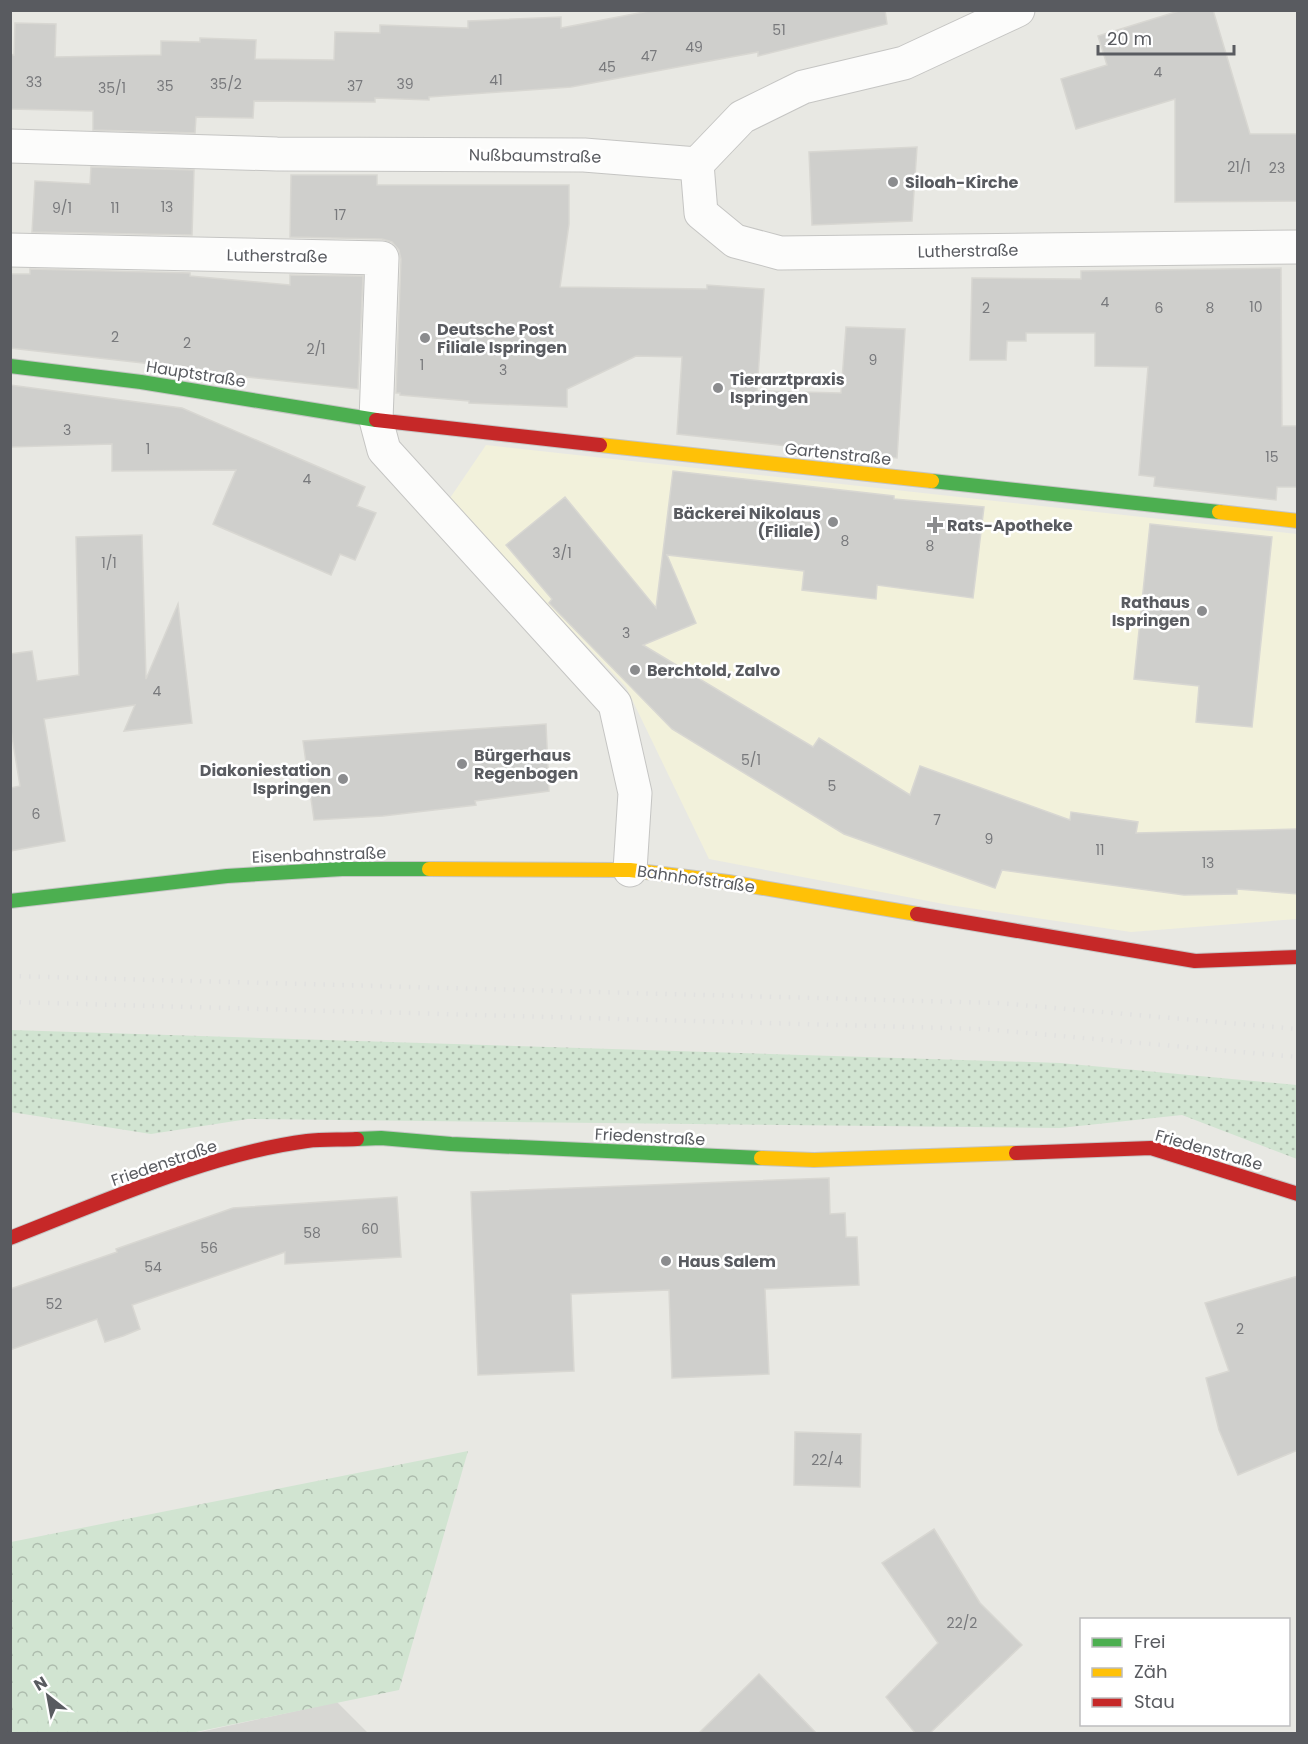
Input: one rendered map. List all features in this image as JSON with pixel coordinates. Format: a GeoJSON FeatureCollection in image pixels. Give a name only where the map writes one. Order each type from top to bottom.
{"type":"FeatureCollection","features":[{"type":"Feature","properties":{"kind":"street"},"geometry":{"type":"LineString","coordinates":[[697,164],[742,117],[803,87],[904,63],[1018,10]]}},
{"type":"Feature","properties":{"kind":"street","name":"Nußbaumstraße"},"geometry":{"type":"LineString","coordinates":[[10,146],[277,154],[584,155],[697,164]]}},
{"type":"Feature","properties":{"kind":"street","name":"Lutherstraße"},"geometry":{"type":"LineString","coordinates":[[697,164],[701,213],[735,242],[780,253],[1298,247]]}},
{"type":"Feature","properties":{"kind":"street","name":"Lutherstraße"},"geometry":{"type":"LineString","coordinates":[[10,250],[382,258],[376,420]]}},
{"type":"Feature","properties":{"kind":"street","name":"Hauptstraße"},"geometry":{"type":"LineString","coordinates":[[10,366],[141,382],[376,420]]}},
{"type":"Feature","properties":{"kind":"street","name":"Gartenstraße"},"geometry":{"type":"LineString","coordinates":[[376,420],[1298,521]]}},
{"type":"Feature","properties":{"kind":"street","name":"Bahnhofstraße"},"geometry":{"type":"LineString","coordinates":[[376,420],[384,450],[615,704],[634,793],[630,870],[728,882],[1195,962],[1298,957]]}},
{"type":"Feature","properties":{"kind":"street","name":"Eisenbahnstraße"},"geometry":{"type":"LineString","coordinates":[[10,901],[227,876],[342,869],[630,870]]}},
{"type":"Feature","properties":{"kind":"street","name":"Friedenstraße"},"geometry":{"type":"LineString","coordinates":[[10,1238],[132,1190],[229,1158],[307,1141],[381,1138],[451,1144],[814,1160],[1151,1148],[1298,1194]]}},
{"type":"Feature","properties":{"kind":"shaded area"},"geometry":{"type":"Polygon","coordinates":[[[486,445],[1297,534],[1297,919],[1131,932],[949,905],[709,859],[626,687],[448,501],[486,445]]]}},
{"type":"Feature","properties":{"kind":"shaded area"},"geometry":{"type":"Polygon","coordinates":[[[337,1702],[368,1733],[191,1734],[337,1702]]]}},
{"type":"Feature","properties":{"kind":"green space"},"geometry":{"type":"Polygon","coordinates":[[[11,1030],[1060,1063],[1297,1085],[1297,1159],[1182,1115],[1060,1128],[248,1119],[151,1134],[11,1112],[11,1030]]]}},
{"type":"Feature","properties":{"kind":"green space"},"geometry":{"type":"Polygon","coordinates":[[[468,1451],[399,1690],[191,1733],[11,1733],[11,1542],[468,1451]]]}},
{"type":"Feature","properties":{"kind":"building"},"geometry":{"type":"Polygon","coordinates":[[[654,10],[885,10],[887,24],[758,56],[758,52],[571,87],[429,97],[429,100],[375,98],[375,102],[254,101],[253,118],[196,117],[195,133],[93,130],[93,111],[10,109],[10,54],[14,55],[15,23],[56,24],[55,57],[161,55],[161,41],[200,42],[200,38],[256,40],[255,59],[334,60],[335,32],[380,33],[380,25],[468,28],[468,21],[561,17],[561,28],[654,10]]]}},
{"type":"Feature","properties":{"kind":"building"},"geometry":{"type":"Polygon","coordinates":[[[1182,10],[1213,10],[1250,134],[1298,134],[1298,201],[1175,202],[1175,99],[1076,129],[1061,79],[1107,65],[1098,36],[1182,10]]]}},
{"type":"Feature","properties":{"kind":"building","name":"Siloah-Kirche"},"geometry":{"type":"Polygon","coordinates":[[[917,147],[912,221],[812,225],[809,152],[917,147]]]}},
{"type":"Feature","properties":{"kind":"building"},"geometry":{"type":"Polygon","coordinates":[[[91,167],[194,170],[192,235],[32,232],[35,181],[90,184],[91,167]]]}},
{"type":"Feature","properties":{"kind":"building"},"geometry":{"type":"Polygon","coordinates":[[[291,175],[377,175],[377,185],[569,185],[569,224],[560,287],[707,289],[707,285],[764,289],[757,391],[841,393],[846,327],[905,329],[897,458],[677,434],[682,357],[636,356],[567,389],[567,407],[469,403],[469,401],[400,395],[396,393],[401,259],[399,250],[392,242],[382,239],[290,237],[291,175]]]}},
{"type":"Feature","properties":{"kind":"building"},"geometry":{"type":"Polygon","coordinates":[[[1281,268],[1282,426],[1298,426],[1298,487],[1277,487],[1276,500],[1154,486],[1155,477],[1139,475],[1148,367],[1095,366],[1095,333],[1026,333],[1026,341],[1007,341],[1006,360],[970,360],[972,278],[1081,279],[1081,271],[1281,268]]]}},
{"type":"Feature","properties":{"kind":"building"},"geometry":{"type":"Polygon","coordinates":[[[30,269],[190,273],[190,276],[290,285],[290,275],[363,276],[358,389],[10,348],[10,274],[30,274],[30,269]]]}},
{"type":"Feature","properties":{"kind":"building"},"geometry":{"type":"Polygon","coordinates":[[[10,385],[182,408],[365,487],[357,506],[376,513],[355,560],[340,554],[331,575],[213,524],[236,470],[112,471],[112,444],[10,447],[10,385]]]}},
{"type":"Feature","properties":{"kind":"building"},"geometry":{"type":"Polygon","coordinates":[[[673,471],[894,496],[894,499],[984,507],[973,598],[877,585],[876,599],[802,590],[804,571],[667,555],[696,623],[643,645],[813,747],[819,738],[910,795],[920,766],[1070,820],[1071,812],[1138,822],[1136,833],[1298,829],[1298,894],[1237,889],[1237,894],[1184,895],[1002,870],[995,888],[844,834],[672,729],[549,603],[552,599],[506,545],[565,497],[656,608],[673,471]]]}},
{"type":"Feature","properties":{"kind":"building","name":"Rathaus Ispringen"},"geometry":{"type":"Polygon","coordinates":[[[1150,524],[1272,537],[1252,727],[1196,722],[1199,686],[1134,679],[1150,524]]]}},
{"type":"Feature","properties":{"kind":"building"},"geometry":{"type":"Polygon","coordinates":[[[142,535],[146,679],[178,604],[192,723],[124,731],[135,705],[44,719],[65,841],[10,851],[10,788],[20,786],[10,724],[10,654],[32,651],[37,681],[79,675],[76,537],[142,535]]]}},
{"type":"Feature","properties":{"kind":"building","name":"Bürgerhaus Regenbogen"},"geometry":{"type":"Polygon","coordinates":[[[546,724],[549,791],[475,801],[476,805],[383,816],[314,820],[303,741],[546,724]]]}},
{"type":"Feature","properties":{"kind":"building","name":"Haus Salem"},"geometry":{"type":"Polygon","coordinates":[[[829,1178],[830,1214],[845,1213],[846,1237],[857,1237],[859,1285],[765,1289],[769,1374],[672,1378],[669,1290],[571,1294],[574,1371],[478,1375],[471,1192],[829,1178]]]}},
{"type":"Feature","properties":{"kind":"building"},"geometry":{"type":"Polygon","coordinates":[[[397,1197],[401,1257],[285,1264],[285,1252],[132,1305],[140,1329],[123,1336],[105,1342],[97,1319],[10,1350],[10,1289],[233,1208],[397,1197]]]}},
{"type":"Feature","properties":{"kind":"building"},"geometry":{"type":"Polygon","coordinates":[[[1298,1276],[1298,1450],[1238,1475],[1219,1430],[1206,1378],[1229,1371],[1205,1303],[1298,1276]]]}},
{"type":"Feature","properties":{"kind":"building"},"geometry":{"type":"Polygon","coordinates":[[[795,1432],[861,1434],[860,1487],[794,1485],[795,1432]]]}},
{"type":"Feature","properties":{"kind":"building"},"geometry":{"type":"Polygon","coordinates":[[[934,1529],[980,1603],[1022,1645],[929,1734],[916,1734],[886,1697],[938,1643],[882,1563],[934,1529]]]}},
{"type":"Feature","properties":{"kind":"building"},"geometry":{"type":"Polygon","coordinates":[[[759,1674],[817,1734],[698,1734],[759,1674]]]}},
{"type":"Feature","properties":{"kind":"railway"},"geometry":{"type":"LineString","coordinates":[[10,976],[998,1003],[1298,1029]]}},
{"type":"Feature","properties":{"kind":"railway"},"geometry":{"type":"LineString","coordinates":[[10,1002],[982,1029],[1298,1057]]}},
{"type":"Feature","properties":{"kind":"traffic: fast"},"geometry":{"type":"LineString","coordinates":[[10,366],[141,382],[376,420]]}},
{"type":"Feature","properties":{"kind":"traffic: fast"},"geometry":{"type":"LineString","coordinates":[[932,481],[1219,512]]}},
{"type":"Feature","properties":{"kind":"traffic: fast"},"geometry":{"type":"LineString","coordinates":[[10,901],[227,876],[342,869],[429,869]]}},
{"type":"Feature","properties":{"kind":"traffic: fast"},"geometry":{"type":"LineString","coordinates":[[357,1139],[381,1138],[451,1144],[761,1158]]}},
{"type":"Feature","properties":{"kind":"traffic: slow"},"geometry":{"type":"LineString","coordinates":[[600,445],[932,481]]}},
{"type":"Feature","properties":{"kind":"traffic: slow"},"geometry":{"type":"LineString","coordinates":[[1219,512],[1298,521]]}},
{"type":"Feature","properties":{"kind":"traffic: slow"},"geometry":{"type":"LineString","coordinates":[[429,869],[630,870],[728,882],[917,914]]}},
{"type":"Feature","properties":{"kind":"traffic: slow"},"geometry":{"type":"LineString","coordinates":[[761,1158],[814,1160],[1016,1153]]}},
{"type":"Feature","properties":{"kind":"traffic: jam"},"geometry":{"type":"LineString","coordinates":[[376,420],[600,445]]}},
{"type":"Feature","properties":{"kind":"traffic: jam"},"geometry":{"type":"LineString","coordinates":[[917,914],[1195,961],[1298,957]]}},
{"type":"Feature","properties":{"kind":"traffic: jam"},"geometry":{"type":"LineString","coordinates":[[10,1238],[156,1181],[232,1157],[270,1147],[307,1141],[357,1139]]}},
{"type":"Feature","properties":{"kind":"traffic: jam"},"geometry":{"type":"LineString","coordinates":[[1016,1153],[1151,1148],[1298,1194]]}},
{"type":"Feature","properties":{"kind":"place","name":"Siloah-Kirche"},"geometry":{"type":"Point","coordinates":[893,182]}},
{"type":"Feature","properties":{"kind":"place","name":"Deutsche Post Filiale Ispringen"},"geometry":{"type":"Point","coordinates":[425,338]}},
{"type":"Feature","properties":{"kind":"place","name":"Tierarztpraxis Ispringen"},"geometry":{"type":"Point","coordinates":[718,388]}},
{"type":"Feature","properties":{"kind":"place","name":"Bäckerei Nikolaus (Filiale)"},"geometry":{"type":"Point","coordinates":[833,522]}},
{"type":"Feature","properties":{"kind":"place","name":"Rats-Apotheke"},"geometry":{"type":"Point","coordinates":[935,525]}},
{"type":"Feature","properties":{"kind":"place","name":"Rathaus Ispringen"},"geometry":{"type":"Point","coordinates":[1202,611]}},
{"type":"Feature","properties":{"kind":"place","name":"Berchtold, Zalvo"},"geometry":{"type":"Point","coordinates":[635,670]}},
{"type":"Feature","properties":{"kind":"place","name":"Bürgerhaus Regenbogen"},"geometry":{"type":"Point","coordinates":[462,764]}},
{"type":"Feature","properties":{"kind":"place","name":"Diakoniestation Ispringen"},"geometry":{"type":"Point","coordinates":[343,779]}},
{"type":"Feature","properties":{"kind":"place","name":"Haus Salem"},"geometry":{"type":"Point","coordinates":[666,1261]}}]}
